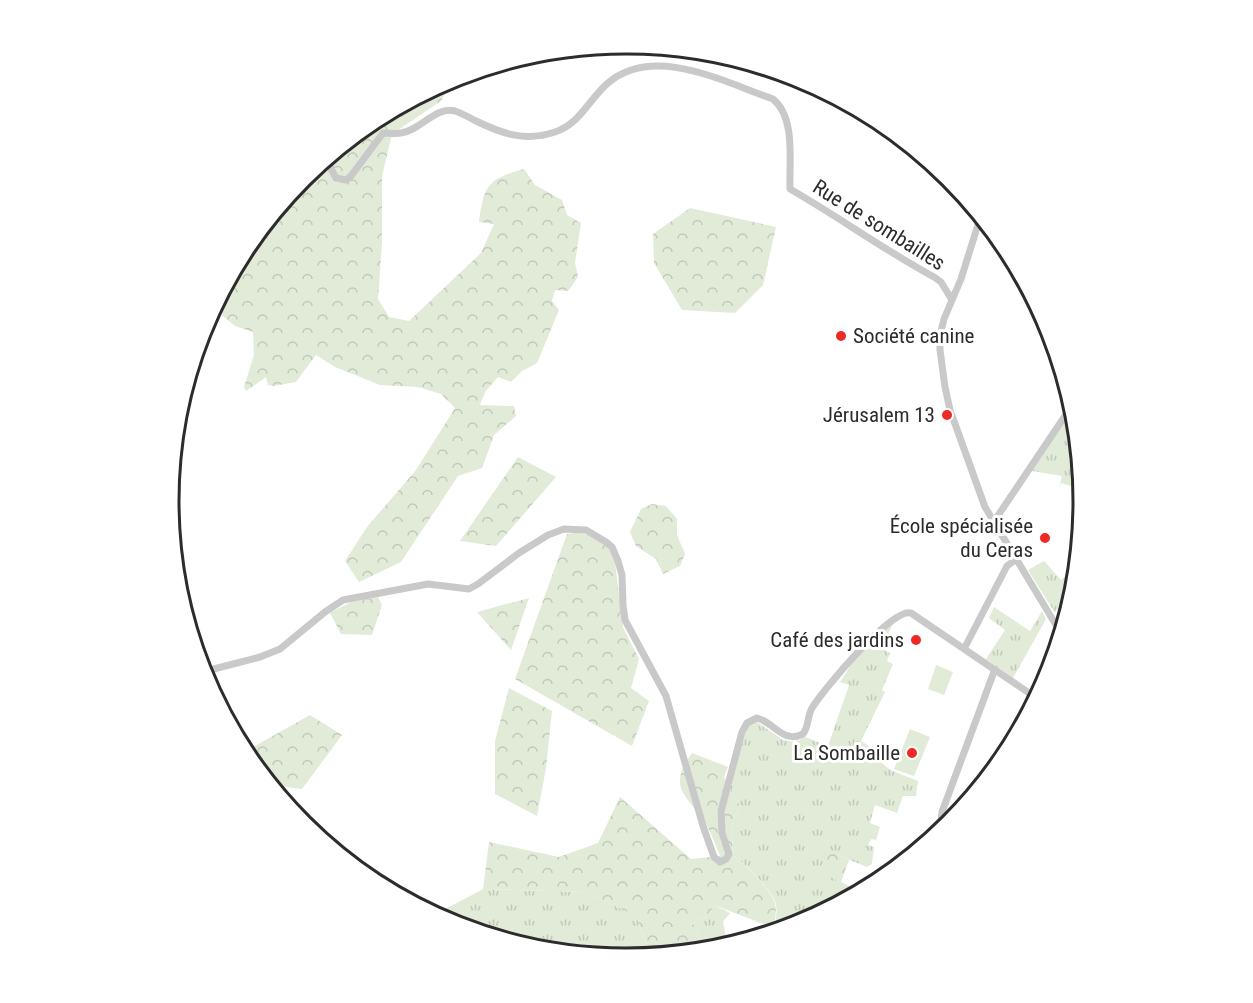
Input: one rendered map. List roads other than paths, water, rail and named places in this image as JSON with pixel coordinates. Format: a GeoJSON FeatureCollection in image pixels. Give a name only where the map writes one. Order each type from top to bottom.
{"type":"FeatureCollection","features":[{"type":"Feature","properties":{"kind":"street","name":"Rue de sombailles"},"geometry":{"type":"LineString","coordinates":[[330,166],[336,178],[345,180],[351,176],[383,133],[402,134],[435,115],[447,111],[456,111],[502,134],[519,137],[552,133],[567,127],[576,120],[607,84],[619,75],[640,67],[662,65],[684,68],[773,99],[780,105],[788,122],[790,189],[828,211],[887,252],[934,277],[941,282],[952,300]]}},
{"type":"Feature","properties":{"kind":"street"},"geometry":{"type":"LineString","coordinates":[[978,224],[940,335],[945,387],[950,410],[975,484],[993,523],[1056,626]]}},
{"type":"Feature","properties":{"kind":"street"},"geometry":{"type":"LineString","coordinates":[[993,523],[1065,416]]}},
{"type":"Feature","properties":{"kind":"street"},"geometry":{"type":"LineString","coordinates":[[212,669],[260,657],[280,649],[343,600],[428,584],[468,589],[548,535],[564,529],[586,530],[612,547],[618,561],[622,575],[622,605],[625,620],[666,696],[703,826],[714,857],[720,862],[729,854],[721,821],[723,801],[742,732],[750,720],[761,719],[788,737],[801,736],[806,731],[808,716],[815,704],[858,651],[905,612],[911,613],[1030,694]]}},
{"type":"Feature","properties":{"kind":"street"},"geometry":{"type":"LineString","coordinates":[[964,649],[1007,566],[1015,560]]}},
{"type":"Feature","properties":{"kind":"street"},"geometry":{"type":"LineString","coordinates":[[941,820],[995,669]]}},
{"type":"Feature","properties":{"kind":"place","name":"Société canine"},"geometry":{"type":"Point","coordinates":[841,336]}},
{"type":"Feature","properties":{"kind":"place","name":"Jérusalem 13"},"geometry":{"type":"Point","coordinates":[947,415]}},
{"type":"Feature","properties":{"kind":"place","name":"École spécialisée du Ceras"},"geometry":{"type":"Point","coordinates":[1045,538]}},
{"type":"Feature","properties":{"kind":"place","name":"Café des jardins"},"geometry":{"type":"Point","coordinates":[916,640]}},
{"type":"Feature","properties":{"kind":"place","name":"La Sombaille"},"geometry":{"type":"Point","coordinates":[912,753]}}]}
